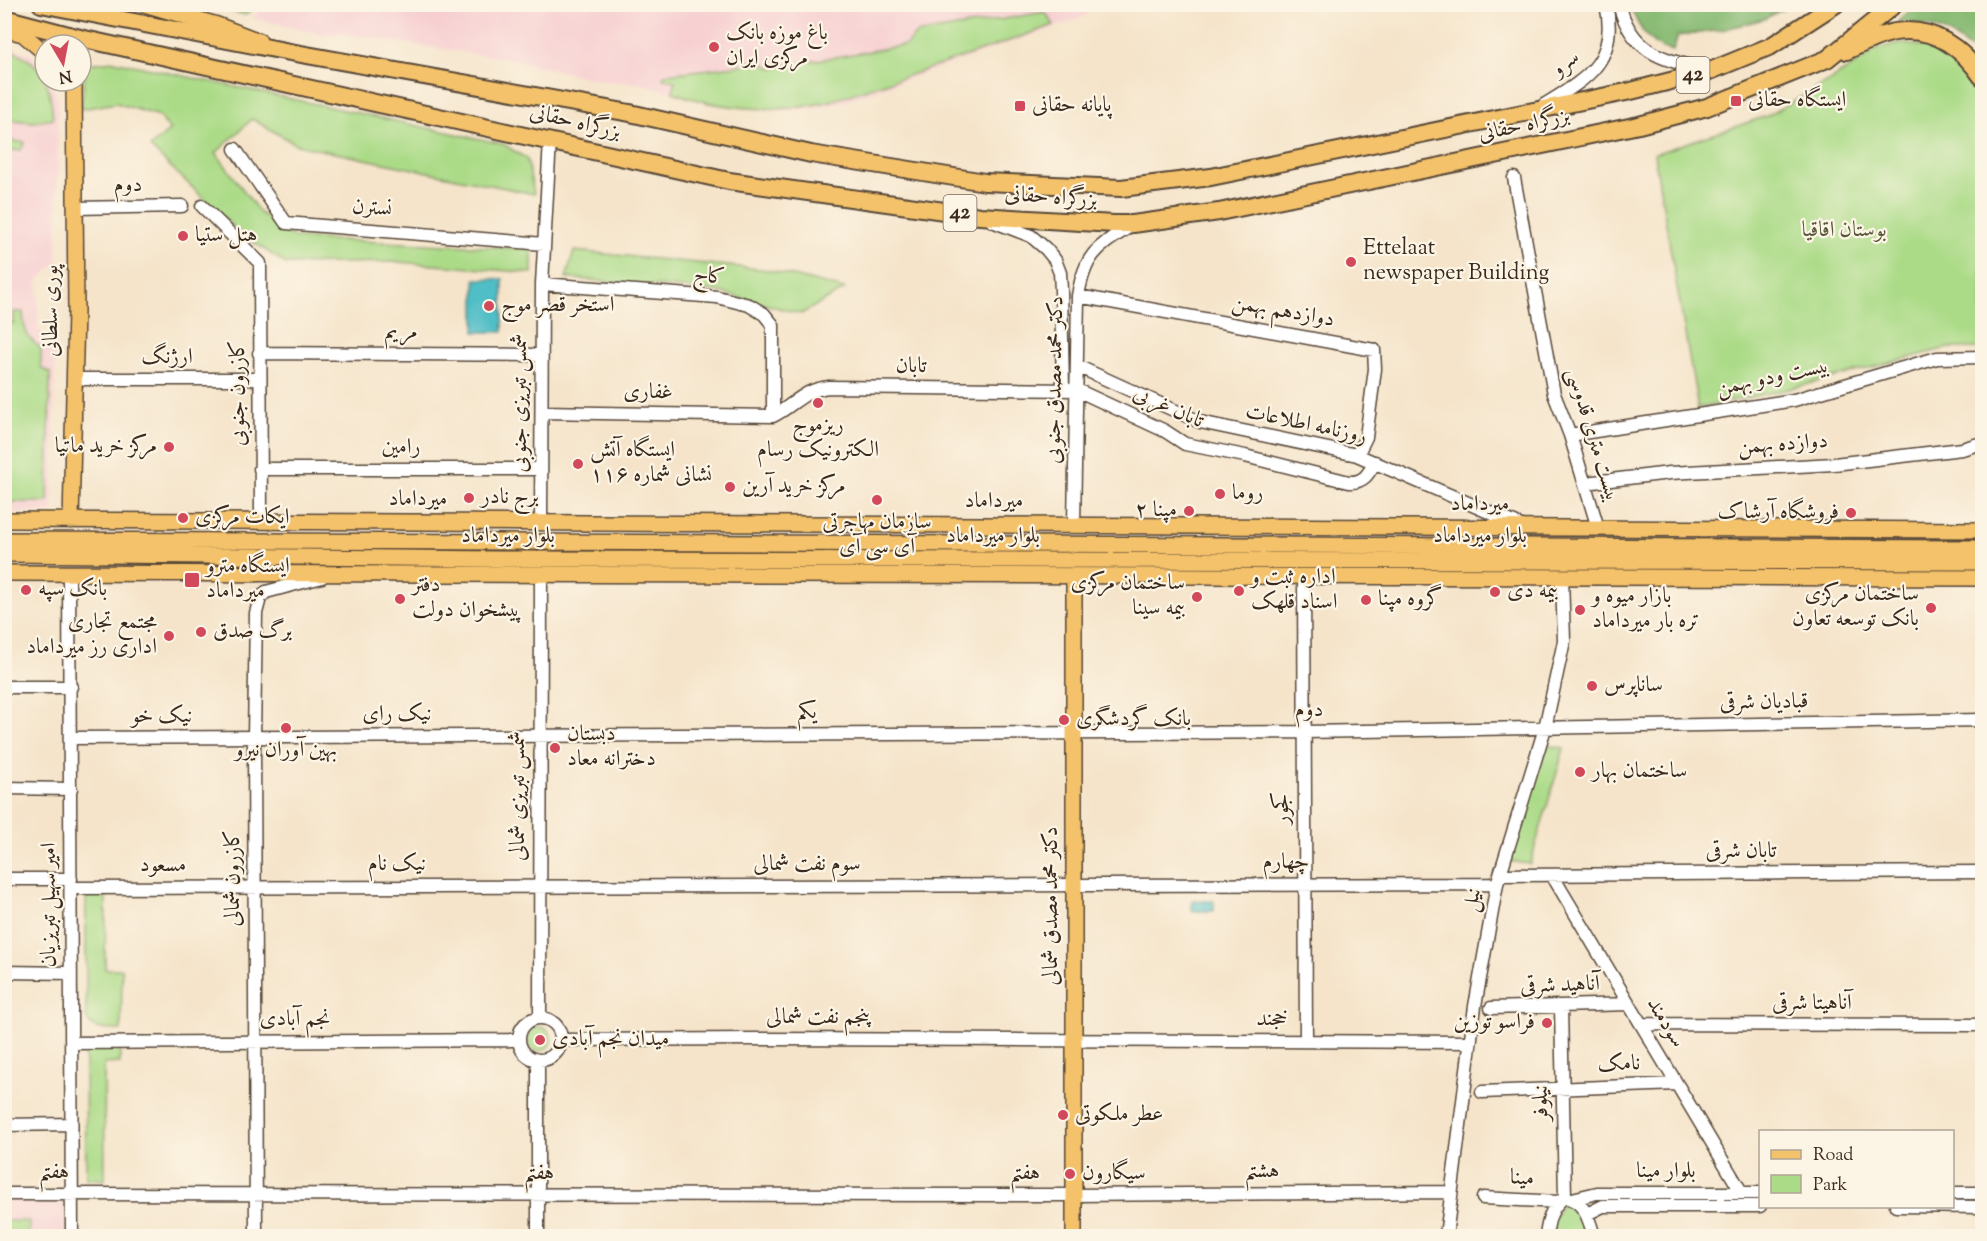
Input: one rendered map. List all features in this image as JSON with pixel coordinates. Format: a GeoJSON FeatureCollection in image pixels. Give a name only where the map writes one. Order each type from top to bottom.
{"type":"FeatureCollection","features":[{"type":"Feature","properties":{"kind":"highway","name":"بزرگراه حقانی"},"geometry":{"type":"LineString","coordinates":[[41,4],[290,52],[630,113],[811,154],[986,182],[1121,188],[1211,177],[1631,91],[1710,71],[1771,46],[1836,4]]}},
{"type":"Feature","properties":{"kind":"highway","name":"بزرگراه حقانی"},"geometry":{"type":"LineString","coordinates":[[93,45],[550,140],[729,181],[980,216],[1133,224],[1219,212],[1639,125],[1707,107],[1827,59],[1895,4]]}},
{"type":"Feature","properties":{"kind":"highway","name":"بزرگراه حقانی"},"geometry":{"type":"LineString","coordinates":[[4,18],[52,33]]}},
{"type":"Feature","properties":{"kind":"highway"},"geometry":{"type":"LineString","coordinates":[[1827,59],[1895,32],[1924,33],[1939,37],[1952,45],[1983,77]]}},
{"type":"Feature","properties":{"kind":"main road"},"geometry":{"type":"LineString","coordinates":[[144,4],[217,25],[290,52]]}},
{"type":"Feature","properties":{"kind":"main road"},"geometry":{"type":"LineString","coordinates":[[4,29],[23,34],[33,43]]}},
{"type":"Feature","properties":{"kind":"main road"},"geometry":{"type":"LineString","coordinates":[[70,93],[74,101]]}},
{"type":"Feature","properties":{"kind":"main road","name":"پوری سلطانی"},"geometry":{"type":"LineString","coordinates":[[71,521],[74,379],[74,93]]}},
{"type":"Feature","properties":{"kind":"main road","name":"میرداماد"},"geometry":{"type":"LineString","coordinates":[[4,520],[1983,530]]}},
{"type":"Feature","properties":{"kind":"main road"},"geometry":{"type":"LineString","coordinates":[[936,543],[1015,525]]}},
{"type":"Feature","properties":{"kind":"main road"},"geometry":{"type":"LineString","coordinates":[[1188,526],[1225,545]]}},
{"type":"Feature","properties":{"kind":"main road"},"geometry":{"type":"LineString","coordinates":[[1960,530],[1972,535],[1983,547]]}},
{"type":"Feature","properties":{"kind":"main road","name":"بلوار میرداماد"},"geometry":{"type":"LineString","coordinates":[[4,540],[1225,545],[1819,554],[1983,562]]}},
{"type":"Feature","properties":{"kind":"main road","name":"بلوار میرداماد"},"geometry":{"type":"LineString","coordinates":[[4,554],[498,560],[1394,560],[1819,554],[1983,547]]}},
{"type":"Feature","properties":{"kind":"main road"},"geometry":{"type":"LineString","coordinates":[[446,574],[498,560]]}},
{"type":"Feature","properties":{"kind":"main road"},"geometry":{"type":"LineString","coordinates":[[1309,576],[1394,560]]}},
{"type":"Feature","properties":{"kind":"main road"},"geometry":{"type":"LineString","coordinates":[[4,573],[1980,576]]}},
{"type":"Feature","properties":{"kind":"main road","name":"دکتر محمد مصدق شمالی"},"geometry":{"type":"LineString","coordinates":[[1074,576],[1074,1236]]}},
{"type":"Feature","properties":{"kind":"street","name":"سرو"},"geometry":{"type":"LineString","coordinates":[[1536,110],[1583,81],[1600,64],[1608,39],[1606,4]]}},
{"type":"Feature","properties":{"kind":"street"},"geometry":{"type":"LineString","coordinates":[[1619,4],[1631,35],[1649,51],[1668,61],[1710,71]]}},
{"type":"Feature","properties":{"kind":"street","name":"شمس تبریزی جنوبی"},"geometry":{"type":"LineString","coordinates":[[541,523],[542,284],[550,140]]}},
{"type":"Feature","properties":{"kind":"street","name":"نسترن"},"geometry":{"type":"LineString","coordinates":[[235,149],[286,223],[544,244]]}},
{"type":"Feature","properties":{"kind":"street","name":"بیست متری قدوسی"},"geometry":{"type":"LineString","coordinates":[[1514,178],[1554,394],[1570,435],[1598,528]]}},
{"type":"Feature","properties":{"kind":"street","name":"دوم"},"geometry":{"type":"LineString","coordinates":[[75,208],[182,206]]}},
{"type":"Feature","properties":{"kind":"street","name":"کازرون جنوبی"},"geometry":{"type":"LineString","coordinates":[[202,206],[260,263],[261,522]]}},
{"type":"Feature","properties":{"kind":"street"},"geometry":{"type":"LineString","coordinates":[[980,216],[1031,237],[1047,249],[1055,260],[1060,273],[1063,390]]}},
{"type":"Feature","properties":{"kind":"street","name":"دکتر محمد مصدق جنوبی"},"geometry":{"type":"LineString","coordinates":[[1074,525],[1078,296],[1081,277],[1087,261],[1102,244],[1133,224]]}},
{"type":"Feature","properties":{"kind":"street","name":"کاج"},"geometry":{"type":"LineString","coordinates":[[542,284],[717,297],[749,305],[764,314],[773,326],[773,416]]}},
{"type":"Feature","properties":{"kind":"street","name":"دوازدهم بهمن"},"geometry":{"type":"LineString","coordinates":[[1078,296],[1374,350],[1375,369],[1366,437],[1357,455]]}},
{"type":"Feature","properties":{"kind":"street","name":"مریم"},"geometry":{"type":"LineString","coordinates":[[259,353],[542,355]]}},
{"type":"Feature","properties":{"kind":"street","name":"بیست ودو بهمن"},"geometry":{"type":"LineString","coordinates":[[1570,435],[1794,400],[1937,358],[1983,357]]}},
{"type":"Feature","properties":{"kind":"street","name":"روزنامه اطلاعات"},"geometry":{"type":"LineString","coordinates":[[1077,366],[1200,422],[1357,455],[1525,527]]}},
{"type":"Feature","properties":{"kind":"street","name":"ارژنگ"},"geometry":{"type":"LineString","coordinates":[[74,379],[259,379]]}},
{"type":"Feature","properties":{"kind":"street","name":"تابان"},"geometry":{"type":"LineString","coordinates":[[773,416],[788,408],[806,393],[828,387],[1077,390]]}},
{"type":"Feature","properties":{"kind":"street","name":"تابان غربی"},"geometry":{"type":"LineString","coordinates":[[1077,390],[1165,431],[1185,444],[1245,456],[1349,482],[1365,478],[1376,462]]}},
{"type":"Feature","properties":{"kind":"street","name":"غفارى"},"geometry":{"type":"LineString","coordinates":[[542,412],[773,416]]}},
{"type":"Feature","properties":{"kind":"street","name":"دوازده بهمن"},"geometry":{"type":"LineString","coordinates":[[1585,483],[1670,473],[1834,464],[1962,449],[1983,443]]}},
{"type":"Feature","properties":{"kind":"street","name":"رامین"},"geometry":{"type":"LineString","coordinates":[[260,468],[542,469]]}},
{"type":"Feature","properties":{"kind":"street","name":"امیر سهیل تبریزیان"},"geometry":{"type":"LineString","coordinates":[[69,573],[72,1236]]}},
{"type":"Feature","properties":{"kind":"street","name":"کازرون شمالی"},"geometry":{"type":"LineString","coordinates":[[256,1236],[254,737],[256,613],[260,598],[266,592],[332,574]]}},
{"type":"Feature","properties":{"kind":"street","name":"شمس تبریزی شمالی"},"geometry":{"type":"LineString","coordinates":[[540,1017],[541,574]]}},
{"type":"Feature","properties":{"kind":"street","name":"کجور"},"geometry":{"type":"LineString","coordinates":[[1306,1041],[1304,884],[1309,576]]}},
{"type":"Feature","properties":{"kind":"street","name":"نیل"},"geometry":{"type":"LineString","coordinates":[[1446,1236],[1470,1042],[1499,880],[1545,728],[1564,641],[1562,577]]}},
{"type":"Feature","properties":{"kind":"street"},"geometry":{"type":"LineString","coordinates":[[4,687],[71,687]]}},
{"type":"Feature","properties":{"kind":"street","name":"قبادیان شرقی"},"geometry":{"type":"LineString","coordinates":[[1545,728],[1983,720]]}},
{"type":"Feature","properties":{"kind":"street","name":"دوم"},"geometry":{"type":"LineString","coordinates":[[1074,732],[1305,732],[1545,728]]}},
{"type":"Feature","properties":{"kind":"street","name":"یکم"},"geometry":{"type":"LineString","coordinates":[[541,735],[1074,732]]}},
{"type":"Feature","properties":{"kind":"street","name":"نیک رای"},"geometry":{"type":"LineString","coordinates":[[254,737],[541,735]]}},
{"type":"Feature","properties":{"kind":"street","name":"نیک خو"},"geometry":{"type":"LineString","coordinates":[[71,738],[254,737]]}},
{"type":"Feature","properties":{"kind":"street"},"geometry":{"type":"LineString","coordinates":[[4,788],[71,789]]}},
{"type":"Feature","properties":{"kind":"street","name":"تابان شرقی"},"geometry":{"type":"LineString","coordinates":[[1499,880],[1552,875],[1983,872]]}},
{"type":"Feature","properties":{"kind":"street","name":"سودمند"},"geometry":{"type":"LineString","coordinates":[[1552,875],[1742,1193]]}},
{"type":"Feature","properties":{"kind":"street","name":"مسعود"},"geometry":{"type":"LineString","coordinates":[[4,879],[71,884],[255,886]]}},
{"type":"Feature","properties":{"kind":"street","name":"چهارم"},"geometry":{"type":"LineString","coordinates":[[1074,885],[1499,880]]}},
{"type":"Feature","properties":{"kind":"street","name":"سوم نفت شمالی"},"geometry":{"type":"LineString","coordinates":[[540,886],[1074,885]]}},
{"type":"Feature","properties":{"kind":"street","name":"نیک نام"},"geometry":{"type":"LineString","coordinates":[[255,886],[540,886]]}},
{"type":"Feature","properties":{"kind":"street"},"geometry":{"type":"LineString","coordinates":[[4,972],[71,973]]}},
{"type":"Feature","properties":{"kind":"street","name":"آناهید شرقی"},"geometry":{"type":"LineString","coordinates":[[1491,1008],[1629,1004]]}},
{"type":"Feature","properties":{"kind":"street","name":"نیلوفر"},"geometry":{"type":"LineString","coordinates":[[1561,1007],[1565,1199]]}},
{"type":"Feature","properties":{"kind":"street"},"geometry":{"type":"LineString","coordinates":[[540,1017],[558,1027],[561,1040],[556,1052],[538,1060],[527,1056],[519,1040],[522,1027],[533,1018],[540,1017]]}},
{"type":"Feature","properties":{"kind":"street","name":"آناهیتا شرقی"},"geometry":{"type":"LineString","coordinates":[[1641,1024],[1983,1025]]}},
{"type":"Feature","properties":{"kind":"street","name":"نجم آبادی"},"geometry":{"type":"LineString","coordinates":[[71,1043],[519,1040]]}},
{"type":"Feature","properties":{"kind":"street","name":"پنجم نفت شمالی"},"geometry":{"type":"LineString","coordinates":[[561,1040],[1074,1040]]}},
{"type":"Feature","properties":{"kind":"street","name":"خجند"},"geometry":{"type":"LineString","coordinates":[[1074,1040],[1470,1042]]}},
{"type":"Feature","properties":{"kind":"street"},"geometry":{"type":"LineString","coordinates":[[538,1060],[538,1236]]}},
{"type":"Feature","properties":{"kind":"street","name":"نامک"},"geometry":{"type":"LineString","coordinates":[[1482,1092],[1677,1084]]}},
{"type":"Feature","properties":{"kind":"street"},"geometry":{"type":"LineString","coordinates":[[4,1125],[71,1124]]}},
{"type":"Feature","properties":{"kind":"street","name":"هشتم"},"geometry":{"type":"LineString","coordinates":[[1074,1195],[1450,1192]]}},
{"type":"Feature","properties":{"kind":"street","name":"بلوار مینا"},"geometry":{"type":"LineString","coordinates":[[1565,1199],[1597,1193],[1759,1193]]}},
{"type":"Feature","properties":{"kind":"street"},"geometry":{"type":"LineString","coordinates":[[1954,1193],[1983,1193]]}},
{"type":"Feature","properties":{"kind":"street","name":"هفتم"},"geometry":{"type":"LineString","coordinates":[[4,1194],[1074,1195]]}},
{"type":"Feature","properties":{"kind":"street","name":"مینا"},"geometry":{"type":"LineString","coordinates":[[1483,1198],[1565,1199]]}},
{"type":"Feature","properties":{"kind":"street"},"geometry":{"type":"LineString","coordinates":[[1546,1236],[1552,1210],[1565,1199],[1587,1214],[1594,1236]]}},
{"type":"Feature","properties":{"kind":"street","name":"بلوار مینا"},"geometry":{"type":"LineString","coordinates":[[1587,1214],[1604,1206],[1759,1206]]}},
{"type":"Feature","properties":{"kind":"street"},"geometry":{"type":"LineString","coordinates":[[1954,1207],[1983,1207]]}},
{"type":"Feature","properties":{"kind":"shaded area","name":"باغ موزه بانک مرکزی ایران"},"geometry":{"type":"Polygon","coordinates":[[[265,4],[1091,5],[1086,16],[837,104],[790,111],[708,104],[643,84],[599,80],[513,60],[341,33],[321,34],[253,18],[265,4]]]}},
{"type":"Feature","properties":{"kind":"shaded area"},"geometry":{"type":"Polygon","coordinates":[[[4,46],[29,53],[33,57],[33,93],[56,93],[58,99],[57,263],[38,280],[38,328],[55,347],[53,512],[5,513],[4,46]]]}},
{"type":"Feature","properties":{"kind":"shaded area"},"geometry":{"type":"Polygon","coordinates":[[[4,1197],[66,1197],[67,1236],[5,1236],[4,1197]]]}},
{"type":"Feature","properties":{"kind":"green space"},"geometry":{"type":"Polygon","coordinates":[[[256,4],[246,15],[205,5],[256,4]]]}},
{"type":"Feature","properties":{"kind":"green space"},"geometry":{"type":"Polygon","coordinates":[[[1630,4],[1791,5],[1764,19],[1721,30],[1678,36],[1673,51],[1657,45],[1645,34],[1630,4]]]}},
{"type":"Feature","properties":{"kind":"green space"},"geometry":{"type":"Polygon","coordinates":[[[1917,5],[1982,5],[1982,62],[1964,44],[1945,32],[1911,22],[1898,21],[1917,5]]]}},
{"type":"Feature","properties":{"kind":"green space"},"geometry":{"type":"Polygon","coordinates":[[[1045,12],[1054,25],[925,70],[812,105],[760,109],[706,102],[673,92],[675,81],[663,77],[667,74],[736,66],[758,60],[771,68],[906,45],[916,34],[1045,12]]]}},
{"type":"Feature","properties":{"kind":"green space","name":"بوستان اقاقیا"},"geometry":{"type":"Polygon","coordinates":[[[1897,44],[1925,47],[1946,55],[1982,89],[1982,348],[1947,348],[1793,388],[1698,408],[1654,154],[1767,116],[1828,82],[1878,49],[1897,44]]]}},
{"type":"Feature","properties":{"kind":"green space"},"geometry":{"type":"Polygon","coordinates":[[[5,48],[33,63],[33,93],[50,93],[53,119],[33,122],[5,119],[5,48]]]}},
{"type":"Feature","properties":{"kind":"green space"},"geometry":{"type":"Polygon","coordinates":[[[114,61],[503,144],[527,159],[534,194],[297,145],[252,119],[216,153],[260,213],[295,238],[532,249],[532,273],[398,262],[286,264],[240,233],[150,147],[170,130],[159,116],[116,103],[81,109],[83,93],[93,93],[93,63],[114,61]]]}},
{"type":"Feature","properties":{"kind":"green space"},"geometry":{"type":"Polygon","coordinates":[[[5,141],[25,142],[21,150],[5,151],[5,141]]]}},
{"type":"Feature","properties":{"kind":"green space"},"geometry":{"type":"Polygon","coordinates":[[[574,251],[769,270],[845,289],[801,314],[716,291],[566,278],[574,251]]]}},
{"type":"Feature","properties":{"kind":"green space"},"geometry":{"type":"Polygon","coordinates":[[[14,312],[23,312],[27,333],[32,341],[41,348],[41,368],[50,373],[48,502],[5,502],[4,323],[14,323],[14,312]]]}},
{"type":"Feature","properties":{"kind":"green space"},"geometry":{"type":"Polygon","coordinates":[[[1539,744],[1564,748],[1530,864],[1507,861],[1539,744]]]}},
{"type":"Feature","properties":{"kind":"green space"},"geometry":{"type":"Polygon","coordinates":[[[86,895],[106,895],[105,969],[122,969],[121,1030],[95,1027],[91,1025],[86,1016],[86,895]]]}},
{"type":"Feature","properties":{"kind":"green space","name":"میدان نجم آبادی"},"geometry":{"type":"Polygon","coordinates":[[[539,1027],[544,1028],[550,1034],[550,1044],[544,1050],[539,1051],[534,1050],[528,1044],[527,1039],[528,1034],[534,1028],[539,1027]]]}},
{"type":"Feature","properties":{"kind":"green space"},"geometry":{"type":"Polygon","coordinates":[[[85,1047],[120,1047],[120,1063],[104,1064],[105,1180],[86,1178],[85,1047]]]}},
{"type":"Feature","properties":{"kind":"green space"},"geometry":{"type":"Polygon","coordinates":[[[1563,1202],[1576,1206],[1590,1236],[1548,1236],[1550,1226],[1563,1202]]]}},
{"type":"Feature","properties":{"kind":"green space"},"geometry":{"type":"Polygon","coordinates":[[[5,1221],[29,1221],[29,1236],[5,1236],[5,1221]]]}},
{"type":"Feature","properties":{"kind":"water","name":"استخر قصر موج"},"geometry":{"type":"Polygon","coordinates":[[[475,279],[503,279],[503,332],[475,332],[475,279]]]}},
{"type":"Feature","properties":{"kind":"water"},"geometry":{"type":"Polygon","coordinates":[[[1192,901],[1214,901],[1214,911],[1192,911],[1192,901]]]}},
{"type":"Feature","properties":{"kind":"place","name":"باغ موزه بانک مرکزی ایران"},"geometry":{"type":"Point","coordinates":[714,47]}},
{"type":"Feature","properties":{"kind":"place","name":"ایستگاه حقانی"},"geometry":{"type":"Point","coordinates":[1736,101]}},
{"type":"Feature","properties":{"kind":"place","name":"پایانه حقانی"},"geometry":{"type":"Point","coordinates":[1020,106]}},
{"type":"Feature","properties":{"kind":"place","name":"هتل ستیا"},"geometry":{"type":"Point","coordinates":[183,236]}},
{"type":"Feature","properties":{"kind":"place","name":"Ettelaat newspaper Building"},"geometry":{"type":"Point","coordinates":[1351,262]}},
{"type":"Feature","properties":{"kind":"place","name":"استخر قصر موج"},"geometry":{"type":"Point","coordinates":[489,306]}},
{"type":"Feature","properties":{"kind":"place","name":"ریزموج الکترونیک رسام"},"geometry":{"type":"Point","coordinates":[818,403]}},
{"type":"Feature","properties":{"kind":"place","name":"مرکز خرید ماتیا"},"geometry":{"type":"Point","coordinates":[169,447]}},
{"type":"Feature","properties":{"kind":"place","name":"ایستگاه آتش نشانی شماره ۱۱۶"},"geometry":{"type":"Point","coordinates":[578,464]}},
{"type":"Feature","properties":{"kind":"place","name":"مرکز خرید آرین"},"geometry":{"type":"Point","coordinates":[730,487]}},
{"type":"Feature","properties":{"kind":"place","name":"روما"},"geometry":{"type":"Point","coordinates":[1220,494]}},
{"type":"Feature","properties":{"kind":"place","name":"برج نادر"},"geometry":{"type":"Point","coordinates":[469,498]}},
{"type":"Feature","properties":{"kind":"place","name":"سازمان مهاجرتی آی سی آی"},"geometry":{"type":"Point","coordinates":[877,500]}},
{"type":"Feature","properties":{"kind":"place","name":"مپنا ۲"},"geometry":{"type":"Point","coordinates":[1189,511]}},
{"type":"Feature","properties":{"kind":"place","name":"فروشگاه آرشاک"},"geometry":{"type":"Point","coordinates":[1851,513]}},
{"type":"Feature","properties":{"kind":"place","name":"ایکات مرکزی"},"geometry":{"type":"Point","coordinates":[183,518]}},
{"type":"Feature","properties":{"kind":"place","name":"ایستگاه مترو میرداماد"},"geometry":{"type":"Point","coordinates":[192,580]}},
{"type":"Feature","properties":{"kind":"place","name":"بانک سپه"},"geometry":{"type":"Point","coordinates":[26,590]}},
{"type":"Feature","properties":{"kind":"place","name":"اداره ثبت و اسناد قلهک"},"geometry":{"type":"Point","coordinates":[1239,591]}},
{"type":"Feature","properties":{"kind":"place","name":"بیمه دی"},"geometry":{"type":"Point","coordinates":[1495,592]}},
{"type":"Feature","properties":{"kind":"place","name":"ساختمان مرکزی بیمه سینا"},"geometry":{"type":"Point","coordinates":[1197,597]}},
{"type":"Feature","properties":{"kind":"place","name":"دفتر پیشخوان دولت"},"geometry":{"type":"Point","coordinates":[400,599]}},
{"type":"Feature","properties":{"kind":"place","name":"گروه مپنا"},"geometry":{"type":"Point","coordinates":[1366,600]}},
{"type":"Feature","properties":{"kind":"place","name":"ساختمان مرکزی بانک توسعه تعاون"},"geometry":{"type":"Point","coordinates":[1931,608]}},
{"type":"Feature","properties":{"kind":"place","name":"بازار میوه و تره بار میرداماد"},"geometry":{"type":"Point","coordinates":[1580,610]}},
{"type":"Feature","properties":{"kind":"place","name":"برگ صدق"},"geometry":{"type":"Point","coordinates":[201,632]}},
{"type":"Feature","properties":{"kind":"place","name":"مجتمع تجاری اداری رز میرداماد"},"geometry":{"type":"Point","coordinates":[169,636]}},
{"type":"Feature","properties":{"kind":"place","name":"ساناپرس"},"geometry":{"type":"Point","coordinates":[1592,686]}},
{"type":"Feature","properties":{"kind":"place","name":"بانک گردشگری"},"geometry":{"type":"Point","coordinates":[1064,720]}},
{"type":"Feature","properties":{"kind":"place","name":"بهین آوران نیرو"},"geometry":{"type":"Point","coordinates":[286,728]}},
{"type":"Feature","properties":{"kind":"place","name":"دبستان دخترانه معاد"},"geometry":{"type":"Point","coordinates":[555,748]}},
{"type":"Feature","properties":{"kind":"place","name":"ساختمان بهار"},"geometry":{"type":"Point","coordinates":[1580,772]}},
{"type":"Feature","properties":{"kind":"place","name":"فراسو توزین"},"geometry":{"type":"Point","coordinates":[1547,1023]}},
{"type":"Feature","properties":{"kind":"place","name":"میدان نجم آبادی"},"geometry":{"type":"Point","coordinates":[540,1040]}},
{"type":"Feature","properties":{"kind":"place","name":"عطر ملکوتی"},"geometry":{"type":"Point","coordinates":[1063,1115]}},
{"type":"Feature","properties":{"kind":"place","name":"سیگارون"},"geometry":{"type":"Point","coordinates":[1070,1174]}}]}
